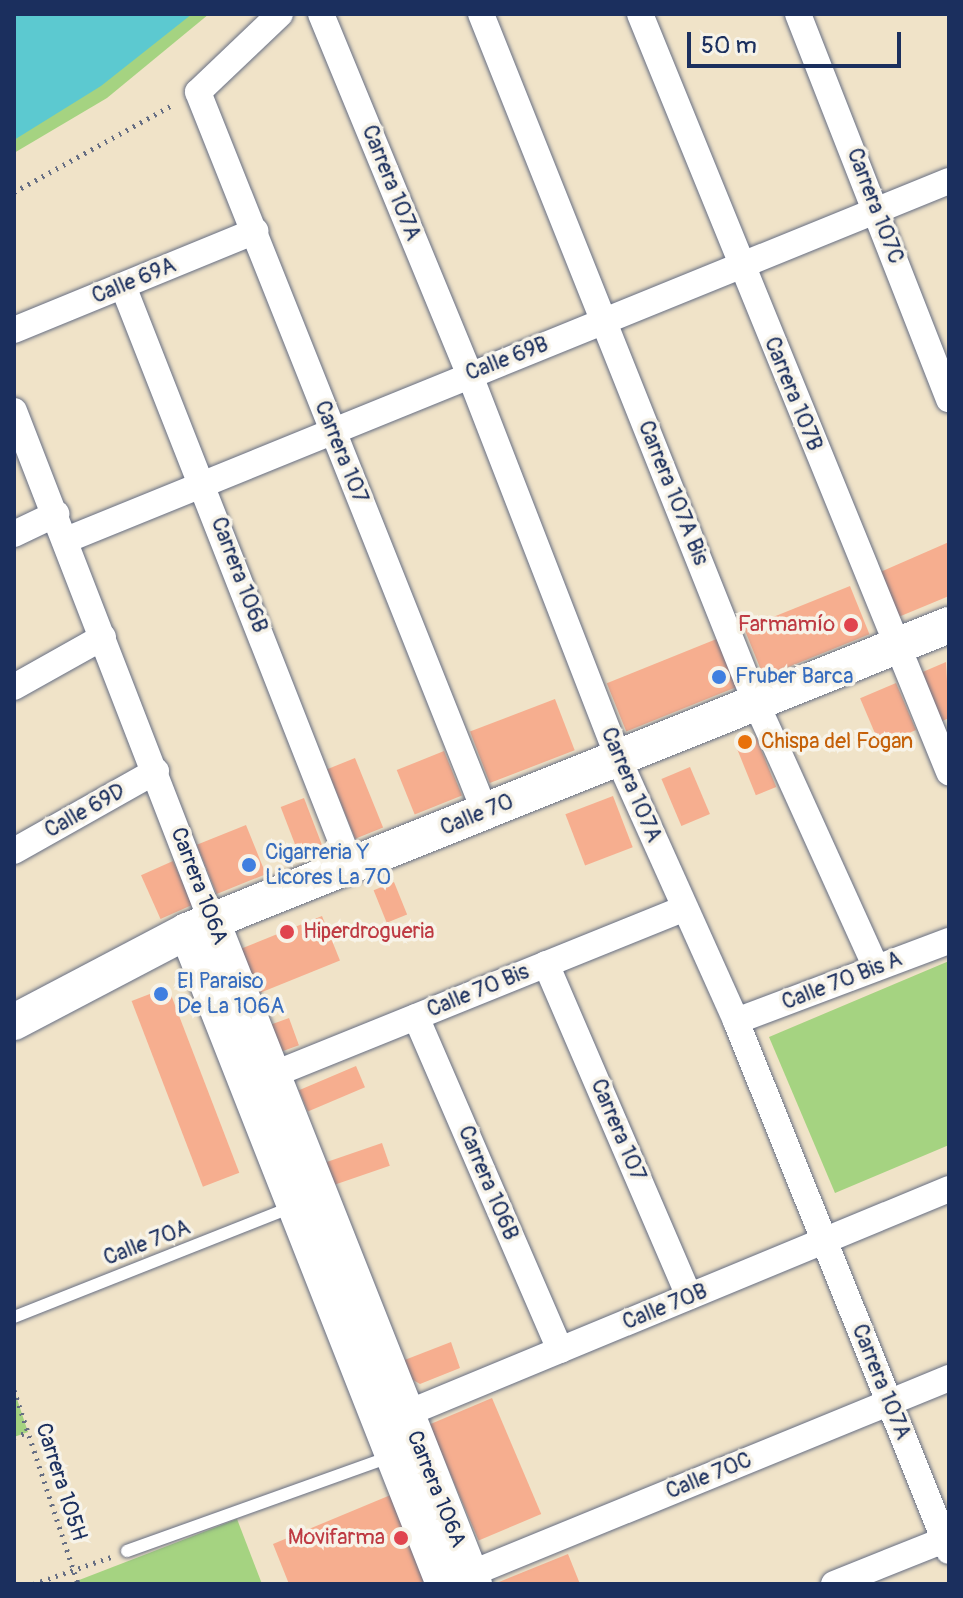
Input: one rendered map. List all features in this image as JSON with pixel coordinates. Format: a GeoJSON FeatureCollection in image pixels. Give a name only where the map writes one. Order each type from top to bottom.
{"type":"FeatureCollection","features":[{"type":"Feature","properties":{"kind":"street"},"geometry":{"type":"LineString","coordinates":[[198,92],[280,14]]}},
{"type":"Feature","properties":{"kind":"street","name":"Carrera 107A"},"geometry":{"type":"LineString","coordinates":[[321,14],[469,373],[618,758],[736,1021],[947,1543]]}},
{"type":"Feature","properties":{"kind":"street","name":"Carrera 107A Bis"},"geometry":{"type":"LineString","coordinates":[[481,14],[756,703],[876,967]]}},
{"type":"Feature","properties":{"kind":"street","name":"Carrera 107B"},"geometry":{"type":"LineString","coordinates":[[640,14],[740,266],[949,772]]}},
{"type":"Feature","properties":{"kind":"street","name":"Carrera 107C"},"geometry":{"type":"LineString","coordinates":[[798,14],[949,399]]}},
{"type":"Feature","properties":{"kind":"street","name":"Carrera 107"},"geometry":{"type":"LineString","coordinates":[[198,92],[485,812]]}},
{"type":"Feature","properties":{"kind":"street","name":"Calle 69B"},"geometry":{"type":"LineString","coordinates":[[66,540],[469,373],[949,181]]}},
{"type":"Feature","properties":{"kind":"street","name":"Calle 69A"},"geometry":{"type":"LineString","coordinates":[[14,330],[255,231]]}},
{"type":"Feature","properties":{"kind":"street","name":"Carrera 106B"},"geometry":{"type":"LineString","coordinates":[[123,286],[351,866]]}},
{"type":"Feature","properties":{"kind":"street","name":"Carrera 106A"},"geometry":{"type":"LineString","coordinates":[[14,411],[156,771],[200,926],[295,1206],[462,1581]]}},
{"type":"Feature","properties":{"kind":"street"},"geometry":{"type":"LineString","coordinates":[[14,534],[56,514]]}},
{"type":"Feature","properties":{"kind":"street","name":"Calle 70"},"geometry":{"type":"LineString","coordinates":[[14,1022],[200,926],[949,625]]}},
{"type":"Feature","properties":{"kind":"street"},"geometry":{"type":"LineString","coordinates":[[14,687],[103,637]]}},
{"type":"Feature","properties":{"kind":"street","name":"Calle 69D"},"geometry":{"type":"LineString","coordinates":[[14,851],[156,771]]}},
{"type":"Feature","properties":{"kind":"street","name":"Calle 70 Bis"},"geometry":{"type":"LineString","coordinates":[[272,1075],[685,908]]}},
{"type":"Feature","properties":{"kind":"street","name":"Carrera 106A"},"geometry":{"type":"LineString","coordinates":[[200,926],[272,1075],[393,1431]]}},
{"type":"Feature","properties":{"kind":"street","name":"Calle 70 Bis A"},"geometry":{"type":"LineString","coordinates":[[736,1021],[949,941]]}},
{"type":"Feature","properties":{"kind":"street","name":"Carrera 107"},"geometry":{"type":"LineString","coordinates":[[546,964],[689,1296]]}},
{"type":"Feature","properties":{"kind":"street","name":"Carrera 106B"},"geometry":{"type":"LineString","coordinates":[[416,1017],[560,1350]]}},
{"type":"Feature","properties":{"kind":"street","name":"Calle 70B"},"geometry":{"type":"LineString","coordinates":[[393,1431],[560,1350],[949,1189]]}},
{"type":"Feature","properties":{"kind":"street","name":"Calle 70C"},"geometry":{"type":"LineString","coordinates":[[462,1581],[949,1378]]}},
{"type":"Feature","properties":{"kind":"street"},"geometry":{"type":"LineString","coordinates":[[834,1584],[947,1543]]}},
{"type":"Feature","properties":{"kind":"lane","name":"Calle 70A"},"geometry":{"type":"LineString","coordinates":[[14,1317],[295,1206]]}},
{"type":"Feature","properties":{"kind":"lane","name":"Calle 70B"},"geometry":{"type":"LineString","coordinates":[[127,1551],[393,1431]]}},
{"type":"Feature","properties":{"kind":"path"},"geometry":{"type":"LineString","coordinates":[[14,192],[198,92]]}},
{"type":"Feature","properties":{"kind":"path","name":"Carrera 105H"},"geometry":{"type":"LineString","coordinates":[[14,1390],[78,1584]]}},
{"type":"Feature","properties":{"kind":"path"},"geometry":{"type":"LineString","coordinates":[[14,1437],[28,1432]]}},
{"type":"Feature","properties":{"kind":"path"},"geometry":{"type":"LineString","coordinates":[[33,1584],[127,1551]]}},
{"type":"Feature","properties":{"kind":"green space"},"geometry":{"type":"Polygon","coordinates":[[[14,14],[209,14],[107,98],[14,153],[14,14]]]}},
{"type":"Feature","properties":{"kind":"green space"},"geometry":{"type":"Polygon","coordinates":[[[949,961],[949,1145],[835,1193],[769,1037],[949,961]]]}},
{"type":"Feature","properties":{"kind":"green space"},"geometry":{"type":"Polygon","coordinates":[[[14,1390],[28,1432],[14,1437],[14,1390]]]}},
{"type":"Feature","properties":{"kind":"green space"},"geometry":{"type":"Polygon","coordinates":[[[237,1519],[262,1584],[74,1582],[237,1519]]]}},
{"type":"Feature","properties":{"kind":"water"},"geometry":{"type":"Polygon","coordinates":[[[14,14],[192,14],[101,86],[14,140],[14,14]]]}},
{"type":"Feature","properties":{"kind":"building"},"geometry":{"type":"Polygon","coordinates":[[[949,542],[949,596],[896,618],[878,573],[949,542]]]}},
{"type":"Feature","properties":{"kind":"building"},"geometry":{"type":"Polygon","coordinates":[[[850,586],[869,634],[764,677],[744,629],[850,586]]]}},
{"type":"Feature","properties":{"kind":"building"},"geometry":{"type":"Polygon","coordinates":[[[719,638],[738,686],[626,732],[607,683],[719,638]]]}},
{"type":"Feature","properties":{"kind":"building"},"geometry":{"type":"Polygon","coordinates":[[[946,662],[949,718],[938,723],[918,674],[946,662]]]}},
{"type":"Feature","properties":{"kind":"building"},"geometry":{"type":"Polygon","coordinates":[[[896,683],[916,730],[880,745],[860,698],[896,683]]]}},
{"type":"Feature","properties":{"kind":"building"},"geometry":{"type":"Polygon","coordinates":[[[555,699],[575,750],[490,783],[470,732],[555,699]]]}},
{"type":"Feature","properties":{"kind":"building"},"geometry":{"type":"Polygon","coordinates":[[[756,737],[776,787],[756,795],[736,745],[756,737]]]}},
{"type":"Feature","properties":{"kind":"building"},"geometry":{"type":"Polygon","coordinates":[[[444,751],[462,796],[415,815],[397,770],[444,751]]]}},
{"type":"Feature","properties":{"kind":"building"},"geometry":{"type":"Polygon","coordinates":[[[355,758],[383,828],[355,839],[327,769],[355,758]]]}},
{"type":"Feature","properties":{"kind":"building"},"geometry":{"type":"Polygon","coordinates":[[[690,767],[710,814],[681,826],[661,779],[690,767]]]}},
{"type":"Feature","properties":{"kind":"building"},"geometry":{"type":"Polygon","coordinates":[[[613,796],[633,847],[585,866],[565,814],[613,796]]]}},
{"type":"Feature","properties":{"kind":"building"},"geometry":{"type":"Polygon","coordinates":[[[304,798],[325,852],[301,861],[281,807],[304,798]]]}},
{"type":"Feature","properties":{"kind":"building"},"geometry":{"type":"Polygon","coordinates":[[[246,825],[266,874],[217,894],[197,845],[246,825]]]}},
{"type":"Feature","properties":{"kind":"building"},"geometry":{"type":"Polygon","coordinates":[[[173,861],[193,905],[161,919],[141,875],[173,861]]]}},
{"type":"Feature","properties":{"kind":"building"},"geometry":{"type":"Polygon","coordinates":[[[394,882],[407,914],[387,923],[374,890],[394,882]]]}},
{"type":"Feature","properties":{"kind":"building"},"geometry":{"type":"Polygon","coordinates":[[[322,916],[340,961],[258,993],[240,949],[322,916]]]}},
{"type":"Feature","properties":{"kind":"building"},"geometry":{"type":"Polygon","coordinates":[[[168,987],[239,1173],[203,1187],[132,1001],[168,987]]]}},
{"type":"Feature","properties":{"kind":"building"},"geometry":{"type":"Polygon","coordinates":[[[289,1018],[299,1045],[278,1053],[268,1026],[289,1018]]]}},
{"type":"Feature","properties":{"kind":"building"},"geometry":{"type":"Polygon","coordinates":[[[356,1066],[365,1087],[308,1111],[299,1090],[356,1066]]]}},
{"type":"Feature","properties":{"kind":"building"},"geometry":{"type":"Polygon","coordinates":[[[382,1143],[390,1166],[333,1185],[325,1163],[382,1143]]]}},
{"type":"Feature","properties":{"kind":"building"},"geometry":{"type":"Polygon","coordinates":[[[451,1342],[460,1368],[420,1384],[408,1377],[402,1361],[451,1342]]]}},
{"type":"Feature","properties":{"kind":"building"},"geometry":{"type":"Polygon","coordinates":[[[492,1398],[541,1514],[479,1541],[429,1425],[492,1398]]]}},
{"type":"Feature","properties":{"kind":"building"},"geometry":{"type":"Polygon","coordinates":[[[393,1494],[430,1584],[289,1584],[273,1544],[393,1494]]]}},
{"type":"Feature","properties":{"kind":"building"},"geometry":{"type":"Polygon","coordinates":[[[568,1554],[580,1584],[494,1584],[568,1554]]]}},
{"type":"Feature","properties":{"kind":"place","name":"Farmamío"},"geometry":{"type":"Point","coordinates":[851,625]}},
{"type":"Feature","properties":{"kind":"place","name":"Fruber Barca"},"geometry":{"type":"Point","coordinates":[719,677]}},
{"type":"Feature","properties":{"kind":"place","name":"Chispa del Fogan"},"geometry":{"type":"Point","coordinates":[745,742]}},
{"type":"Feature","properties":{"kind":"place","name":"Cigarreria Y Licores La 70"},"geometry":{"type":"Point","coordinates":[249,865]}},
{"type":"Feature","properties":{"kind":"place","name":"Hiperdrogueria"},"geometry":{"type":"Point","coordinates":[287,932]}},
{"type":"Feature","properties":{"kind":"place","name":"El Paraiso De La 106A"},"geometry":{"type":"Point","coordinates":[161,994]}},
{"type":"Feature","properties":{"kind":"place","name":"Movifarma"},"geometry":{"type":"Point","coordinates":[401,1538]}}]}
